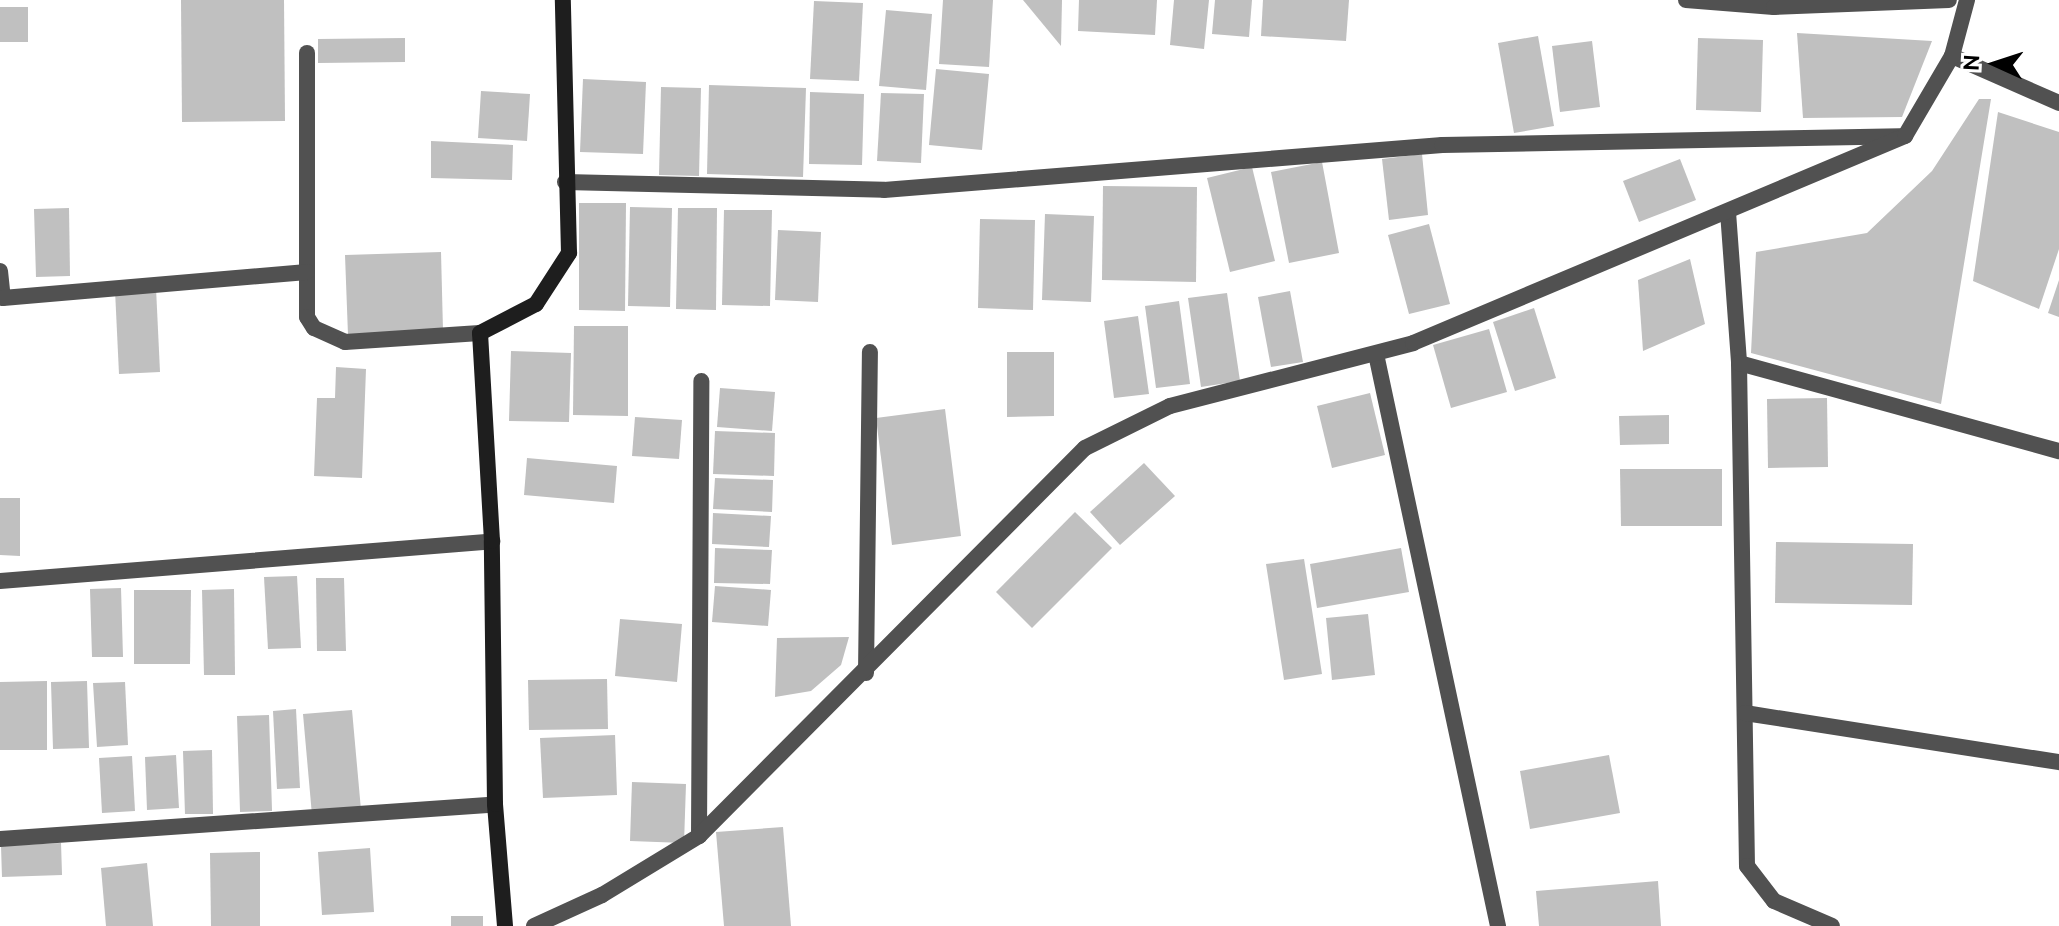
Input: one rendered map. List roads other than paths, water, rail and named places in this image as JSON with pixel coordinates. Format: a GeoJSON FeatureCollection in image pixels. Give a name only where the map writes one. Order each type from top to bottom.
{"type":"FeatureCollection","features":[{"type":"Feature","properties":{"kind":"street"},"geometry":{"type":"LineString","coordinates":[[307,53],[307,317],[330,338],[345,342],[480,333],[536,304],[558,278],[569,253],[563,0]]}},
{"type":"Feature","properties":{"kind":"street"},"geometry":{"type":"LineString","coordinates":[[1686,0],[1774,7],[1949,0]]}},
{"type":"Feature","properties":{"kind":"street"},"geometry":{"type":"LineString","coordinates":[[534,926],[602,895],[699,836],[866,673],[1085,448],[1170,406],[1376,354],[1728,212],[1905,136],[1952,56],[1967,0]]}},
{"type":"Feature","properties":{"kind":"street"},"geometry":{"type":"LineString","coordinates":[[1952,56],[2059,103]]}},
{"type":"Feature","properties":{"kind":"street"},"geometry":{"type":"LineString","coordinates":[[565,182],[884,190],[1442,145],[1905,136]]}},
{"type":"Feature","properties":{"kind":"street"},"geometry":{"type":"LineString","coordinates":[[1728,212],[1739,363],[1747,866],[1774,901],[1832,926]]}},
{"type":"Feature","properties":{"kind":"street"},"geometry":{"type":"LineString","coordinates":[[0,271],[3,298],[307,272]]}},
{"type":"Feature","properties":{"kind":"street"},"geometry":{"type":"LineString","coordinates":[[480,333],[492,541],[495,804],[505,926]]}},
{"type":"Feature","properties":{"kind":"street"},"geometry":{"type":"LineString","coordinates":[[866,673],[870,352]]}},
{"type":"Feature","properties":{"kind":"street"},"geometry":{"type":"LineString","coordinates":[[1376,354],[1498,926]]}},
{"type":"Feature","properties":{"kind":"street"},"geometry":{"type":"LineString","coordinates":[[1739,363],[2059,451]]}},
{"type":"Feature","properties":{"kind":"street"},"geometry":{"type":"LineString","coordinates":[[699,836],[701,381]]}},
{"type":"Feature","properties":{"kind":"street"},"geometry":{"type":"LineString","coordinates":[[0,581],[492,541]]}},
{"type":"Feature","properties":{"kind":"street"},"geometry":{"type":"LineString","coordinates":[[1745,713],[2059,762]]}},
{"type":"Feature","properties":{"kind":"street"},"geometry":{"type":"LineString","coordinates":[[0,839],[495,804]]}}]}
